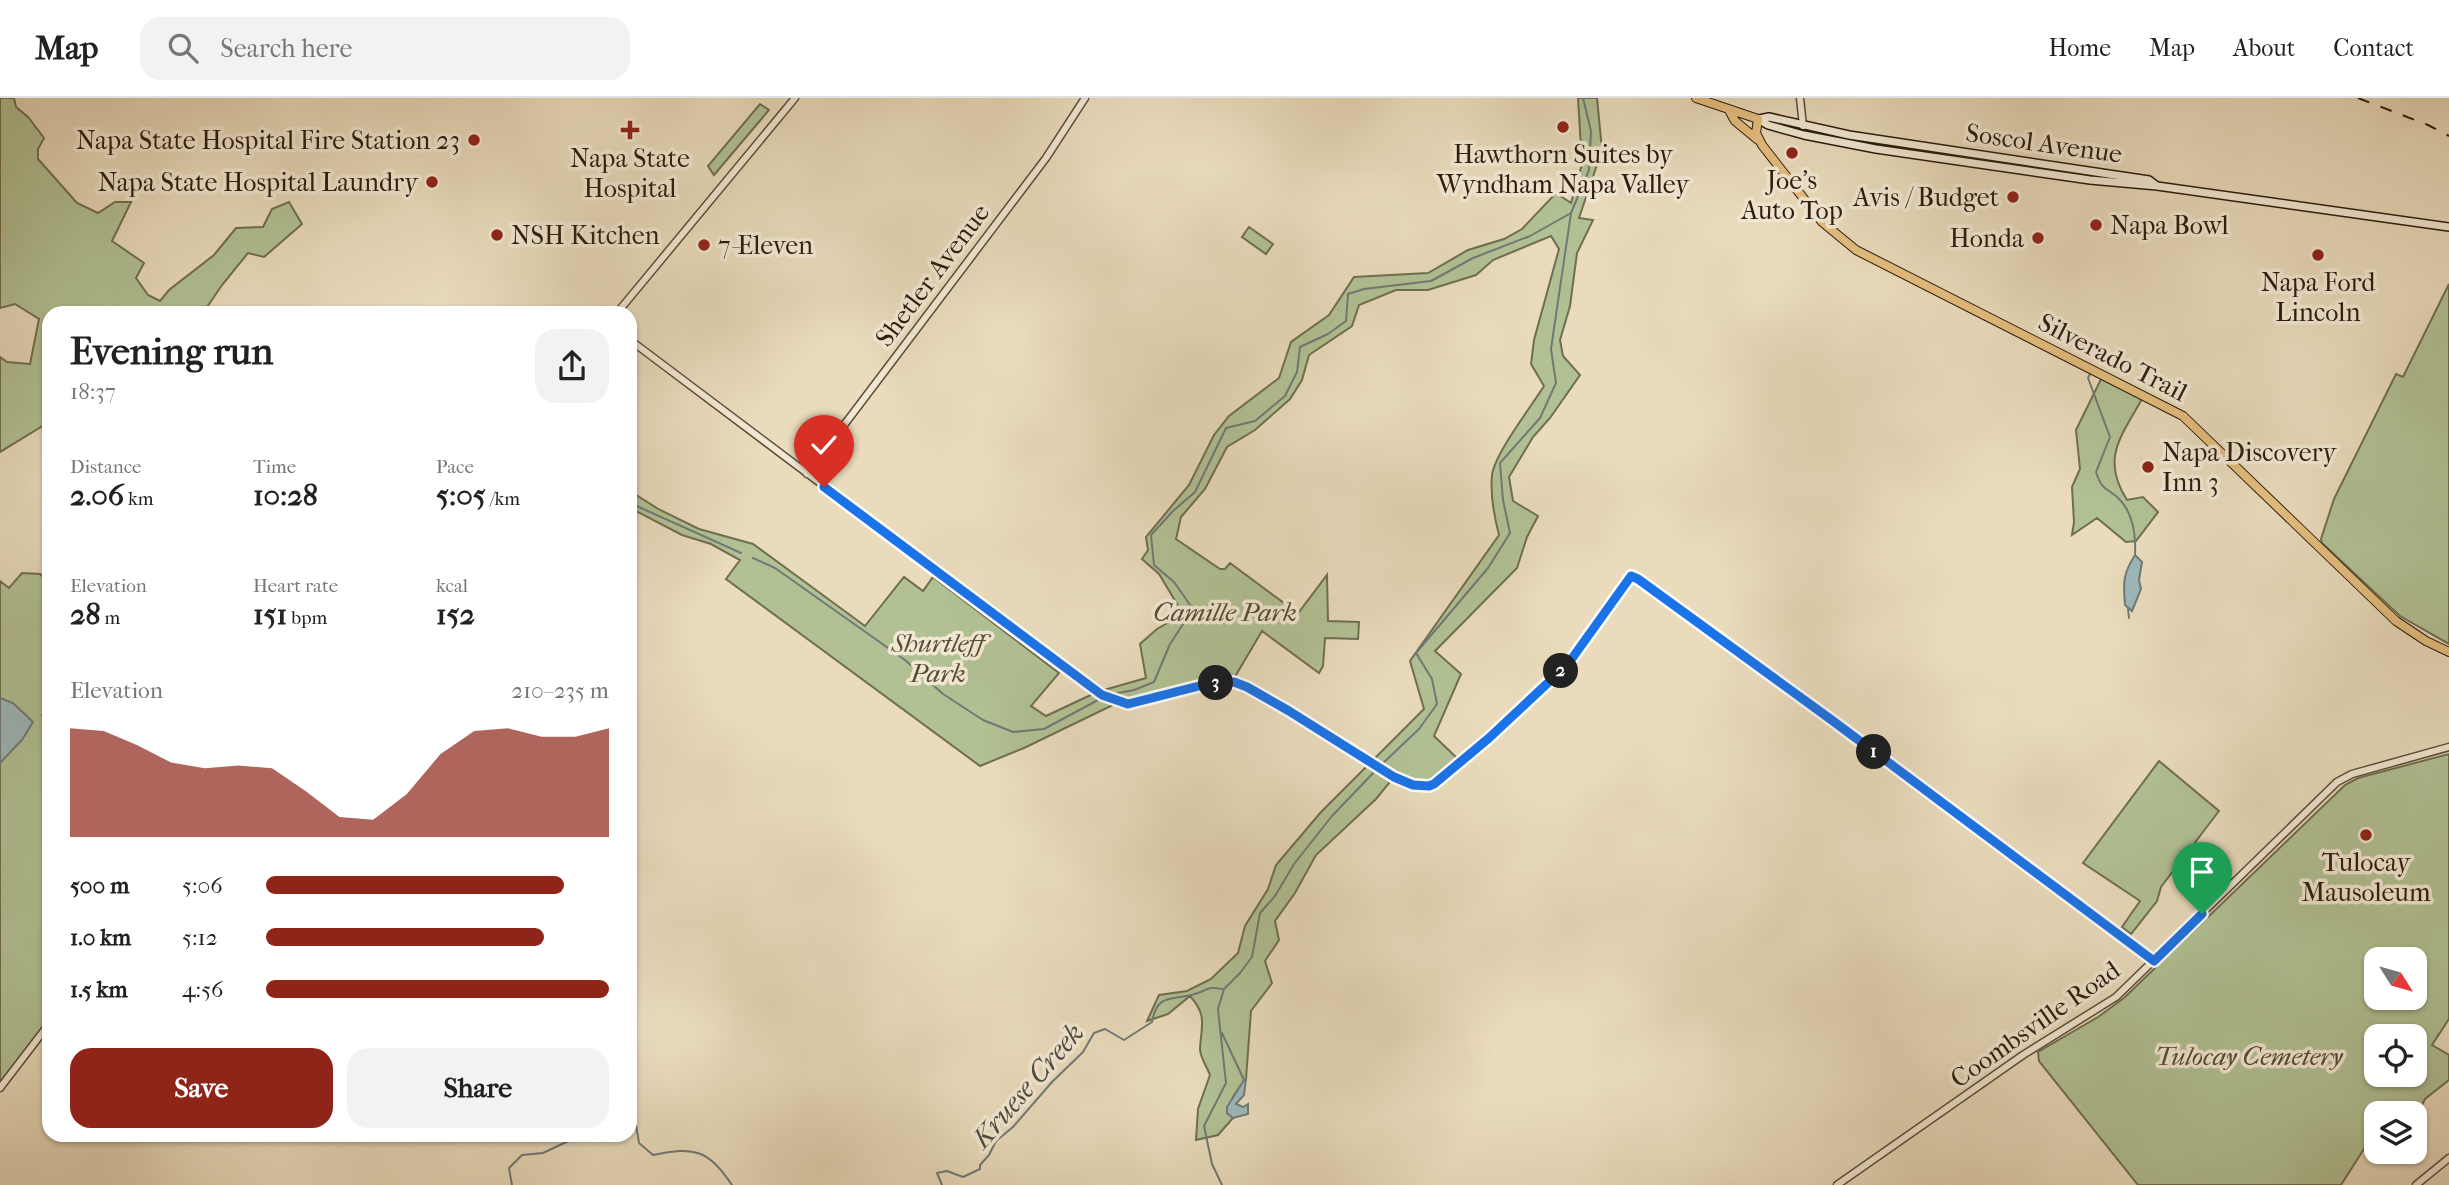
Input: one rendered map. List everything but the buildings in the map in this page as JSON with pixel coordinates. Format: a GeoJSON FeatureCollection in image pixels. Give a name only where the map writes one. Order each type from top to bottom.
{"type":"FeatureCollection","features":[{"type":"Feature","properties":{"kind":"main road","name":"Soscol Avenue"},"geometry":{"type":"LineString","coordinates":[[1696,98],[1758,119],[1768,125],[1876,149],[2449,227]]}},
{"type":"Feature","properties":{"kind":"main road","name":"Silverado Trail"},"geometry":{"type":"LineString","coordinates":[[1729,110],[1735,121],[1758,140],[1822,222],[1856,250],[2186,419],[2396,621],[2426,641],[2449,652]]}},
{"type":"Feature","properties":{"kind":"main road","name":"Soscol Avenue"},"geometry":{"type":"LineString","coordinates":[[1758,119],[1769,117],[1873,139],[2138,178],[2149,180],[2157,186]]}},
{"type":"Feature","properties":{"kind":"main road"},"geometry":{"type":"LineString","coordinates":[[1758,119],[1758,140]]}},
{"type":"Feature","properties":{"kind":"street"},"geometry":{"type":"LineString","coordinates":[[623,306],[795,98]]}},
{"type":"Feature","properties":{"kind":"street","name":"Shetler Avenue"},"geometry":{"type":"LineString","coordinates":[[807,474],[1046,158],[1085,98]]}},
{"type":"Feature","properties":{"kind":"street"},"geometry":{"type":"LineString","coordinates":[[1800,98],[1803,126]]}},
{"type":"Feature","properties":{"kind":"street"},"geometry":{"type":"LineString","coordinates":[[637,345],[1102,695],[1128,704],[1203,685],[1234,682],[1262,695],[1394,777],[1413,785],[1429,786],[1444,778],[1568,664],[1631,576],[1644,581],[2154,961]]}},
{"type":"Feature","properties":{"kind":"street","name":"Coombsville Road"},"geometry":{"type":"LineString","coordinates":[[1837,1185],[2023,1055],[2116,996],[2337,782],[2352,774],[2449,747]]}},
{"type":"Feature","properties":{"kind":"street"},"geometry":{"type":"LineString","coordinates":[[0,1088],[42,1033]]}},
{"type":"Feature","properties":{"kind":"street"},"geometry":{"type":"LineString","coordinates":[[2416,1185],[2449,1158]]}},
{"type":"Feature","properties":{"kind":"green space"},"geometry":{"type":"Polygon","coordinates":[[[0,98],[14,98],[16,107],[28,117],[44,138],[38,149],[38,159],[77,203],[98,213],[115,202],[131,202],[112,241],[144,263],[136,278],[148,295],[160,301],[169,290],[214,255],[236,228],[263,227],[272,209],[289,202],[302,224],[264,257],[248,253],[208,306],[42,306],[42,426],[0,452],[0,357],[7,362],[30,364],[39,319],[15,304],[0,308],[0,98]]]}},
{"type":"Feature","properties":{"kind":"green space"},"geometry":{"type":"Polygon","coordinates":[[[1578,98],[1597,98],[1602,150],[1579,218],[1593,220],[1577,253],[1570,306],[1560,340],[1563,356],[1580,375],[1533,437],[1509,477],[1513,501],[1538,516],[1527,537],[1517,568],[1435,651],[1461,674],[1434,736],[1461,762],[1429,786],[1393,778],[1376,799],[1316,855],[1295,893],[1275,921],[1279,940],[1265,961],[1272,983],[1251,1011],[1246,1079],[1234,1095],[1227,1113],[1233,1118],[1218,1135],[1196,1140],[1198,1109],[1210,1075],[1200,1052],[1202,1021],[1199,1009],[1190,996],[1168,1014],[1147,1021],[1159,995],[1187,991],[1211,979],[1238,953],[1245,926],[1268,889],[1276,865],[1321,812],[1424,709],[1410,661],[1499,535],[1492,498],[1492,475],[1506,443],[1544,386],[1531,364],[1534,340],[1559,249],[1551,236],[1493,260],[1476,275],[1428,290],[1396,290],[1359,305],[1352,326],[1309,355],[1302,380],[1290,399],[1255,430],[1227,447],[1205,489],[1181,517],[1176,539],[1220,569],[1225,569],[1230,563],[1299,612],[1327,575],[1328,621],[1359,622],[1358,639],[1325,638],[1323,666],[1319,673],[1262,631],[1234,683],[1220,682],[1177,693],[1119,702],[980,766],[726,579],[740,560],[711,544],[682,535],[637,512],[637,495],[699,529],[753,544],[865,626],[904,577],[923,591],[933,577],[1059,673],[1031,706],[1046,716],[1097,692],[1146,678],[1140,644],[1157,629],[1183,614],[1159,574],[1142,559],[1148,550],[1146,537],[1189,485],[1214,435],[1229,416],[1279,378],[1291,342],[1329,315],[1354,277],[1428,273],[1468,250],[1504,239],[1522,229],[1556,193],[1571,203],[1582,164],[1578,98]]]}},
{"type":"Feature","properties":{"kind":"green space"},"geometry":{"type":"Polygon","coordinates":[[[760,104],[769,110],[714,175],[708,166],[760,104]]]}},
{"type":"Feature","properties":{"kind":"green space"},"geometry":{"type":"Polygon","coordinates":[[[1249,227],[1273,244],[1266,254],[1242,237],[1249,227]]]}},
{"type":"Feature","properties":{"kind":"green space"},"geometry":{"type":"Polygon","coordinates":[[[2449,284],[2449,644],[2400,616],[2322,543],[2321,539],[2334,499],[2396,374],[2403,377],[2449,284]]]}},
{"type":"Feature","properties":{"kind":"green space"},"geometry":{"type":"Polygon","coordinates":[[[2103,375],[2144,395],[2122,434],[2115,458],[2115,471],[2127,500],[2143,497],[2158,512],[2136,541],[2126,542],[2097,518],[2072,535],[2072,487],[2080,469],[2076,430],[2103,375]]]}},
{"type":"Feature","properties":{"kind":"green space"},"geometry":{"type":"Polygon","coordinates":[[[22,573],[42,576],[42,1033],[0,1088],[0,581],[9,588],[22,573]]]}},
{"type":"Feature","properties":{"kind":"green space","name":"Tulocay Cemetery"},"geometry":{"type":"Polygon","coordinates":[[[2449,754],[2449,1019],[2432,1045],[2449,1055],[2449,1080],[2424,1101],[2364,1101],[2364,1149],[2341,1185],[2138,1185],[2039,1061],[2038,1052],[2098,1017],[2124,998],[2345,785],[2358,778],[2449,754]]]}},
{"type":"Feature","properties":{"kind":"green space"},"geometry":{"type":"Polygon","coordinates":[[[2159,761],[2219,811],[2161,887],[2157,901],[2131,934],[2122,927],[2140,901],[2083,863],[2159,761]]]}},
{"type":"Feature","properties":{"kind":"water"},"geometry":{"type":"Polygon","coordinates":[[[2135,555],[2142,562],[2139,580],[2141,589],[2132,611],[2125,605],[2124,584],[2135,555]]]}},
{"type":"Feature","properties":{"kind":"water"},"geometry":{"type":"Polygon","coordinates":[[[0,698],[13,703],[33,722],[22,740],[0,763],[0,698]]]}},
{"type":"Feature","properties":{"kind":"water"},"geometry":{"type":"Polygon","coordinates":[[[1246,1079],[1244,1095],[1236,1104],[1243,1107],[1248,1104],[1248,1114],[1233,1118],[1227,1113],[1227,1107],[1246,1079]]]}},
{"type":"Feature","properties":{"kind":"waterway"},"geometry":{"type":"LineString","coordinates":[[1380,766],[1419,729],[1437,704],[1432,679],[1416,653],[1488,568],[1510,533],[1503,500],[1500,463],[1540,418],[1556,383],[1551,349],[1571,213],[1589,170],[1591,131],[1583,98]]}},
{"type":"Feature","properties":{"kind":"waterway"},"geometry":{"type":"LineString","coordinates":[[1118,693],[1154,682],[1170,644],[1193,609],[1174,582],[1154,565],[1151,535],[1195,492],[1226,428],[1255,421],[1285,396],[1297,372],[1300,347],[1328,334],[1346,321],[1348,294],[1364,289],[1431,281],[1473,258],[1530,236],[1571,213]]}},
{"type":"Feature","properties":{"kind":"waterway"},"geometry":{"type":"LineString","coordinates":[[2090,374],[2088,378],[2110,437],[2096,472],[2101,484],[2121,501],[2129,513],[2135,555]]}},
{"type":"Feature","properties":{"kind":"waterway"},"geometry":{"type":"LineString","coordinates":[[637,506],[741,553]]}},
{"type":"Feature","properties":{"kind":"waterway"},"geometry":{"type":"LineString","coordinates":[[753,558],[775,568],[905,660],[943,694],[983,720],[1013,732],[1044,729],[1098,700]]}},
{"type":"Feature","properties":{"kind":"waterway"},"geometry":{"type":"LineString","coordinates":[[2128,609],[2129,618]]}},
{"type":"Feature","properties":{"kind":"waterway"},"geometry":{"type":"LineString","coordinates":[[1222,1185],[1212,1164],[1204,1126],[1226,1083],[1218,1009],[1224,989],[1252,957],[1260,913],[1275,896],[1294,864],[1332,816],[1376,770]]}},
{"type":"Feature","properties":{"kind":"waterway","name":"Kruese Creek"},"geometry":{"type":"LineString","coordinates":[[942,1185],[937,1173],[947,1171],[963,1177],[980,1169],[996,1141],[1013,1127],[1052,1082],[1083,1052],[1094,1033],[1105,1029],[1124,1040],[1152,1022],[1154,1012],[1167,999],[1210,988],[1222,989]]}},
{"type":"Feature","properties":{"kind":"waterway"},"geometry":{"type":"LineString","coordinates":[[1222,1033],[1244,1080]]}},
{"type":"Feature","properties":{"kind":"waterway","name":"Kruese Creek"},"geometry":{"type":"LineString","coordinates":[[637,1131],[639,1143],[653,1155],[680,1151],[699,1154],[715,1164],[732,1185]]}},
{"type":"Feature","properties":{"kind":"waterway","name":"Kruese Creek"},"geometry":{"type":"LineString","coordinates":[[512,1185],[509,1168],[522,1155],[543,1153],[566,1142]]}},
{"type":"Feature","properties":{"kind":"railway"},"geometry":{"type":"LineString","coordinates":[[2358,98],[2449,136]]}},
{"type":"Feature","properties":{"kind":"place","name":"Hawthorn Suites by Wyndham Napa Valley"},"geometry":{"type":"Point","coordinates":[1563,127]}},
{"type":"Feature","properties":{"kind":"place","name":"Napa State Hospital"},"geometry":{"type":"Point","coordinates":[630,130]}},
{"type":"Feature","properties":{"kind":"place","name":"Napa State Hospital Fire Station 23"},"geometry":{"type":"Point","coordinates":[474,140]}},
{"type":"Feature","properties":{"kind":"place","name":"Joe's Auto Top"},"geometry":{"type":"Point","coordinates":[1792,153]}},
{"type":"Feature","properties":{"kind":"place","name":"Napa State Hospital Laundry"},"geometry":{"type":"Point","coordinates":[432,182]}},
{"type":"Feature","properties":{"kind":"place","name":"Avis / Budget"},"geometry":{"type":"Point","coordinates":[2013,197]}},
{"type":"Feature","properties":{"kind":"place","name":"Napa Bowl"},"geometry":{"type":"Point","coordinates":[2096,225]}},
{"type":"Feature","properties":{"kind":"place","name":"NSH Kitchen"},"geometry":{"type":"Point","coordinates":[497,235]}},
{"type":"Feature","properties":{"kind":"place","name":"Honda"},"geometry":{"type":"Point","coordinates":[2038,238]}},
{"type":"Feature","properties":{"kind":"place","name":"7-Eleven"},"geometry":{"type":"Point","coordinates":[704,245]}},
{"type":"Feature","properties":{"kind":"place","name":"Napa Ford Lincoln"},"geometry":{"type":"Point","coordinates":[2318,255]}},
{"type":"Feature","properties":{"kind":"place","name":"Napa Discovery Inn 3"},"geometry":{"type":"Point","coordinates":[2148,467]}},
{"type":"Feature","properties":{"kind":"place","name":"Tulocay Mausoleum"},"geometry":{"type":"Point","coordinates":[2366,835]}},
{"type":"Feature","properties":{"kind":"route"},"geometry":{"type":"LineString","coordinates":[[824,487],[1102,695],[1128,704],[1203,685],[1234,682],[1326,733],[1402,782],[1413,785],[1429,786],[1444,778],[1568,664],[1631,576],[1644,581],[1670,600],[2154,961],[2202,914]]}},
{"type":"Feature","properties":{"kind":"park label","name":"Camille Park"},"geometry":{"type":"Point","coordinates":[1225,612]}},
{"type":"Feature","properties":{"kind":"park label","name":"Shurtleff Park"},"geometry":{"type":"Point","coordinates":[938,658]}}]}
